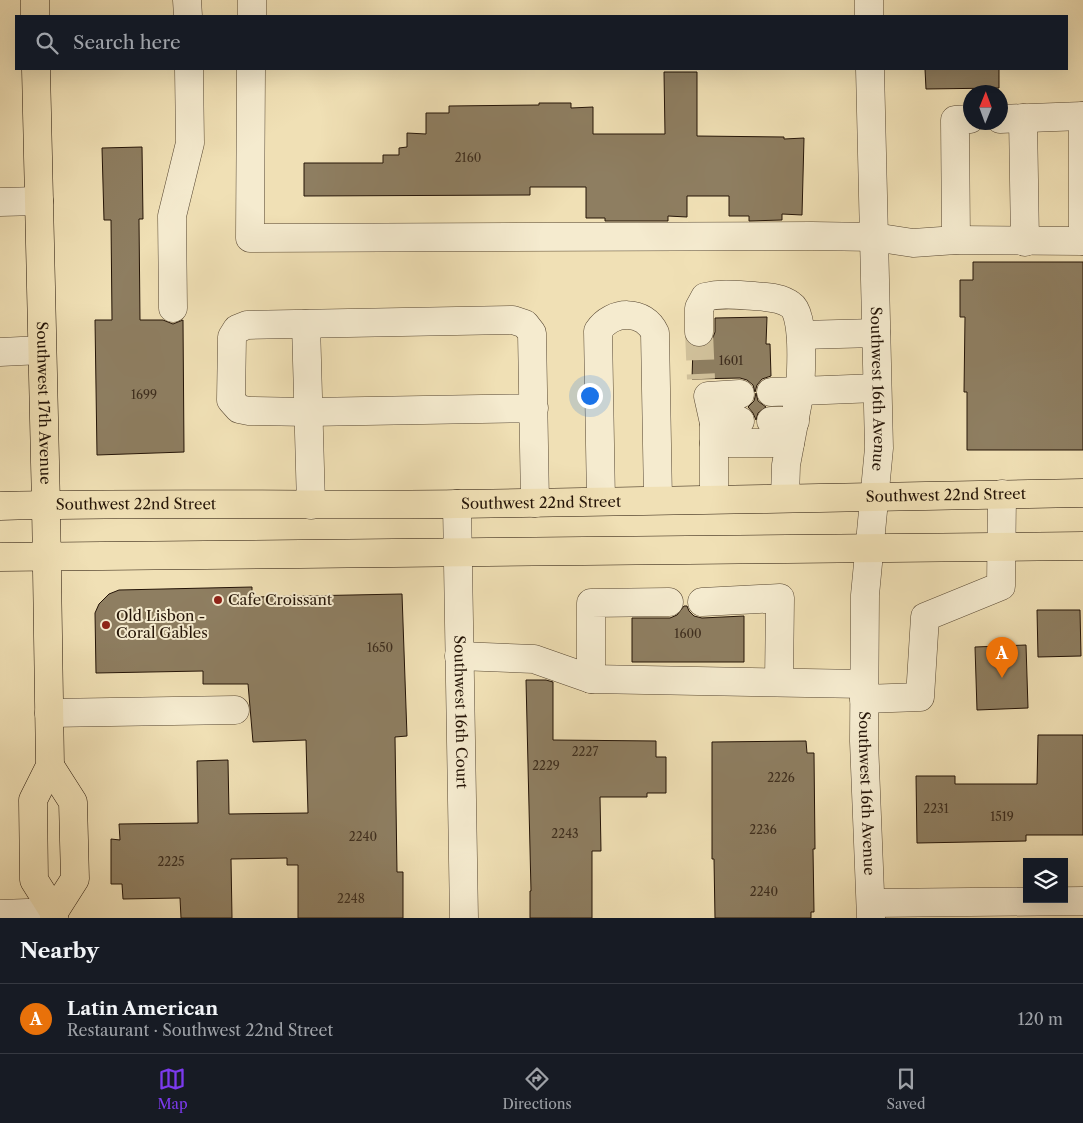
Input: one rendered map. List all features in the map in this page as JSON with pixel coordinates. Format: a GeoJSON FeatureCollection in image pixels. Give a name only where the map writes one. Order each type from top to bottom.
{"type":"FeatureCollection","features":[{"type":"Feature","properties":{"kind":"main road"},"geometry":{"type":"LineString","coordinates":[[35,0],[35,15]]}},
{"type":"Feature","properties":{"kind":"main road","name":"Southwest 17th Avenue"},"geometry":{"type":"LineString","coordinates":[[36,70],[50,766],[33,800],[34,880],[54,915]]}},
{"type":"Feature","properties":{"kind":"main road","name":"Southwest 22nd Street"},"geometry":{"type":"LineString","coordinates":[[0,506],[119,504],[311,506],[1083,493]]}},
{"type":"Feature","properties":{"kind":"main road"},"geometry":{"type":"LineString","coordinates":[[0,557],[1083,546]]}},
{"type":"Feature","properties":{"kind":"main road"},"geometry":{"type":"LineString","coordinates":[[50,766],[74,802],[75,879],[54,915]]}},
{"type":"Feature","properties":{"kind":"street"},"geometry":{"type":"LineString","coordinates":[[188,0],[188,15]]}},
{"type":"Feature","properties":{"kind":"street"},"geometry":{"type":"LineString","coordinates":[[252,0],[252,15]]}},
{"type":"Feature","properties":{"kind":"street"},"geometry":{"type":"LineString","coordinates":[[869,0],[869,15]]}},
{"type":"Feature","properties":{"kind":"street"},"geometry":{"type":"LineString","coordinates":[[173,308],[172,216],[190,143],[189,70]]}},
{"type":"Feature","properties":{"kind":"street"},"geometry":{"type":"LineString","coordinates":[[251,70],[250,238],[874,237],[913,243],[956,240],[1025,242],[1083,241],[1083,116],[1012,118],[1025,242]]}},
{"type":"Feature","properties":{"kind":"street","name":"Southwest 16th Avenue"},"geometry":{"type":"LineString","coordinates":[[870,70],[879,448],[866,595],[864,692],[864,741],[871,911]]}},
{"type":"Feature","properties":{"kind":"street"},"geometry":{"type":"LineString","coordinates":[[956,240],[963,119]]}},
{"type":"Feature","properties":{"kind":"street"},"geometry":{"type":"LineString","coordinates":[[0,202],[39,201]]}},
{"type":"Feature","properties":{"kind":"street"},"geometry":{"type":"LineString","coordinates":[[699,332],[699,308],[705,297],[719,294],[774,298],[791,304],[796,309],[801,334],[800,391],[785,429],[786,498]]}},
{"type":"Feature","properties":{"kind":"street"},"geometry":{"type":"LineString","coordinates":[[601,501],[598,331],[604,322],[614,316],[644,318],[651,325],[655,333],[658,500]]}},
{"type":"Feature","properties":{"kind":"street"},"geometry":{"type":"LineString","coordinates":[[534,408],[248,412],[239,409],[231,400],[232,337],[237,329],[247,325],[514,320],[525,324],[532,332],[534,408],[535,503]]}},
{"type":"Feature","properties":{"kind":"street"},"geometry":{"type":"LineString","coordinates":[[306,324],[311,506]]}},
{"type":"Feature","properties":{"kind":"street"},"geometry":{"type":"LineString","coordinates":[[801,334],[876,333]]}},
{"type":"Feature","properties":{"kind":"street"},"geometry":{"type":"LineString","coordinates":[[0,352],[42,350]]}},
{"type":"Feature","properties":{"kind":"street"},"geometry":{"type":"LineString","coordinates":[[714,499],[723,429],[704,387],[740,394]]}},
{"type":"Feature","properties":{"kind":"street"},"geometry":{"type":"LineString","coordinates":[[771,392],[877,388]]}},
{"type":"Feature","properties":{"kind":"street"},"geometry":{"type":"LineString","coordinates":[[723,429],[785,429]]}},
{"type":"Feature","properties":{"kind":"street"},"geometry":{"type":"LineString","coordinates":[[459,656],[534,659],[591,679],[779,682],[920,697],[925,617],[1001,586],[1003,547],[1002,494]]}},
{"type":"Feature","properties":{"kind":"street","name":"Southwest 16th Court"},"geometry":{"type":"LineString","coordinates":[[457,504],[464,918]]}},
{"type":"Feature","properties":{"kind":"street"},"geometry":{"type":"LineString","coordinates":[[702,602],[780,598],[779,682]]}},
{"type":"Feature","properties":{"kind":"street"},"geometry":{"type":"LineString","coordinates":[[591,679],[591,603],[670,602]]}},
{"type":"Feature","properties":{"kind":"street"},"geometry":{"type":"LineString","coordinates":[[49,713],[235,710]]}},
{"type":"Feature","properties":{"kind":"street"},"geometry":{"type":"LineString","coordinates":[[871,911],[1083,901]]}},
{"type":"Feature","properties":{"kind":"street"},"geometry":{"type":"LineString","coordinates":[[0,914],[54,915]]}},
{"type":"Feature","properties":{"kind":"building"},"geometry":{"type":"Polygon","coordinates":[[[925,70],[999,70],[999,85],[963,85],[963,88],[926,89],[925,70]]]}},
{"type":"Feature","properties":{"kind":"building"},"geometry":{"type":"Polygon","coordinates":[[[664,72],[697,72],[697,136],[804,138],[802,215],[782,214],[782,220],[749,221],[749,216],[729,216],[729,196],[687,196],[687,217],[668,216],[668,221],[605,221],[605,218],[586,218],[586,187],[530,187],[530,195],[304,196],[304,163],[383,163],[383,155],[399,155],[399,148],[407,147],[407,133],[426,134],[426,113],[449,113],[449,106],[571,103],[571,108],[593,107],[593,134],[665,134],[664,72]]]}},
{"type":"Feature","properties":{"kind":"building"},"geometry":{"type":"Polygon","coordinates":[[[142,147],[143,219],[139,219],[140,320],[163,320],[173,324],[183,320],[184,452],[97,455],[95,320],[112,320],[111,220],[104,220],[102,148],[142,147]]]}},
{"type":"Feature","properties":{"kind":"building"},"geometry":{"type":"Polygon","coordinates":[[[973,262],[1083,262],[1083,450],[967,450],[967,392],[964,392],[965,317],[960,317],[960,280],[973,280],[973,262]]]}},
{"type":"Feature","properties":{"kind":"building"},"geometry":{"type":"Polygon","coordinates":[[[767,317],[766,344],[770,344],[771,376],[762,379],[757,385],[755,392],[753,385],[747,380],[740,378],[692,379],[693,346],[699,348],[706,346],[712,340],[715,332],[715,318],[767,317]]]}},
{"type":"Feature","properties":{"kind":"building"},"geometry":{"type":"Polygon","coordinates":[[[756,393],[758,401],[766,407],[758,413],[756,420],[748,407],[754,401],[756,393]]]}},
{"type":"Feature","properties":{"kind":"building"},"geometry":{"type":"Polygon","coordinates":[[[252,587],[252,597],[402,594],[407,736],[395,737],[397,872],[403,872],[403,918],[298,918],[298,865],[287,865],[287,858],[231,859],[232,918],[181,918],[180,898],[123,899],[122,884],[111,884],[111,839],[120,840],[119,824],[198,823],[197,761],[228,760],[229,814],[308,813],[306,740],[253,742],[248,684],[203,684],[203,671],[96,673],[95,613],[99,604],[109,594],[119,590],[252,587]]]}},
{"type":"Feature","properties":{"kind":"building"},"geometry":{"type":"Polygon","coordinates":[[[684,606],[687,606],[694,616],[702,618],[744,616],[744,662],[632,662],[632,618],[670,618],[677,615],[684,606]]]}},
{"type":"Feature","properties":{"kind":"building"},"geometry":{"type":"Polygon","coordinates":[[[1037,610],[1080,610],[1081,656],[1038,657],[1037,610]]]}},
{"type":"Feature","properties":{"kind":"building"},"geometry":{"type":"Polygon","coordinates":[[[1026,645],[1028,708],[977,710],[975,647],[1026,645]]]}},
{"type":"Feature","properties":{"kind":"building"},"geometry":{"type":"Polygon","coordinates":[[[526,680],[553,682],[553,740],[656,741],[656,757],[666,757],[666,793],[647,793],[647,797],[600,797],[601,851],[592,851],[592,918],[530,918],[526,680]]]}},
{"type":"Feature","properties":{"kind":"building"},"geometry":{"type":"Polygon","coordinates":[[[1038,735],[1083,735],[1083,835],[1026,835],[1026,841],[917,843],[916,776],[955,776],[955,784],[1037,784],[1038,735]]]}},
{"type":"Feature","properties":{"kind":"building"},"geometry":{"type":"Polygon","coordinates":[[[806,741],[807,753],[814,753],[814,912],[811,912],[811,918],[715,918],[714,859],[712,859],[712,742],[806,741]]]}},
{"type":"Feature","properties":{"kind":"tunnel"},"geometry":{"type":"LineString","coordinates":[[699,332],[701,379]]}},
{"type":"Feature","properties":{"kind":"place","name":"Cafe Croissant"},"geometry":{"type":"Point","coordinates":[218,600]}},
{"type":"Feature","properties":{"kind":"place","name":"Old Lisbon - Coral Gables"},"geometry":{"type":"Point","coordinates":[106,625]}},
{"type":"Feature","properties":{"kind":"place","name":"Latin American"},"geometry":{"type":"Point","coordinates":[1002,678]}}]}
